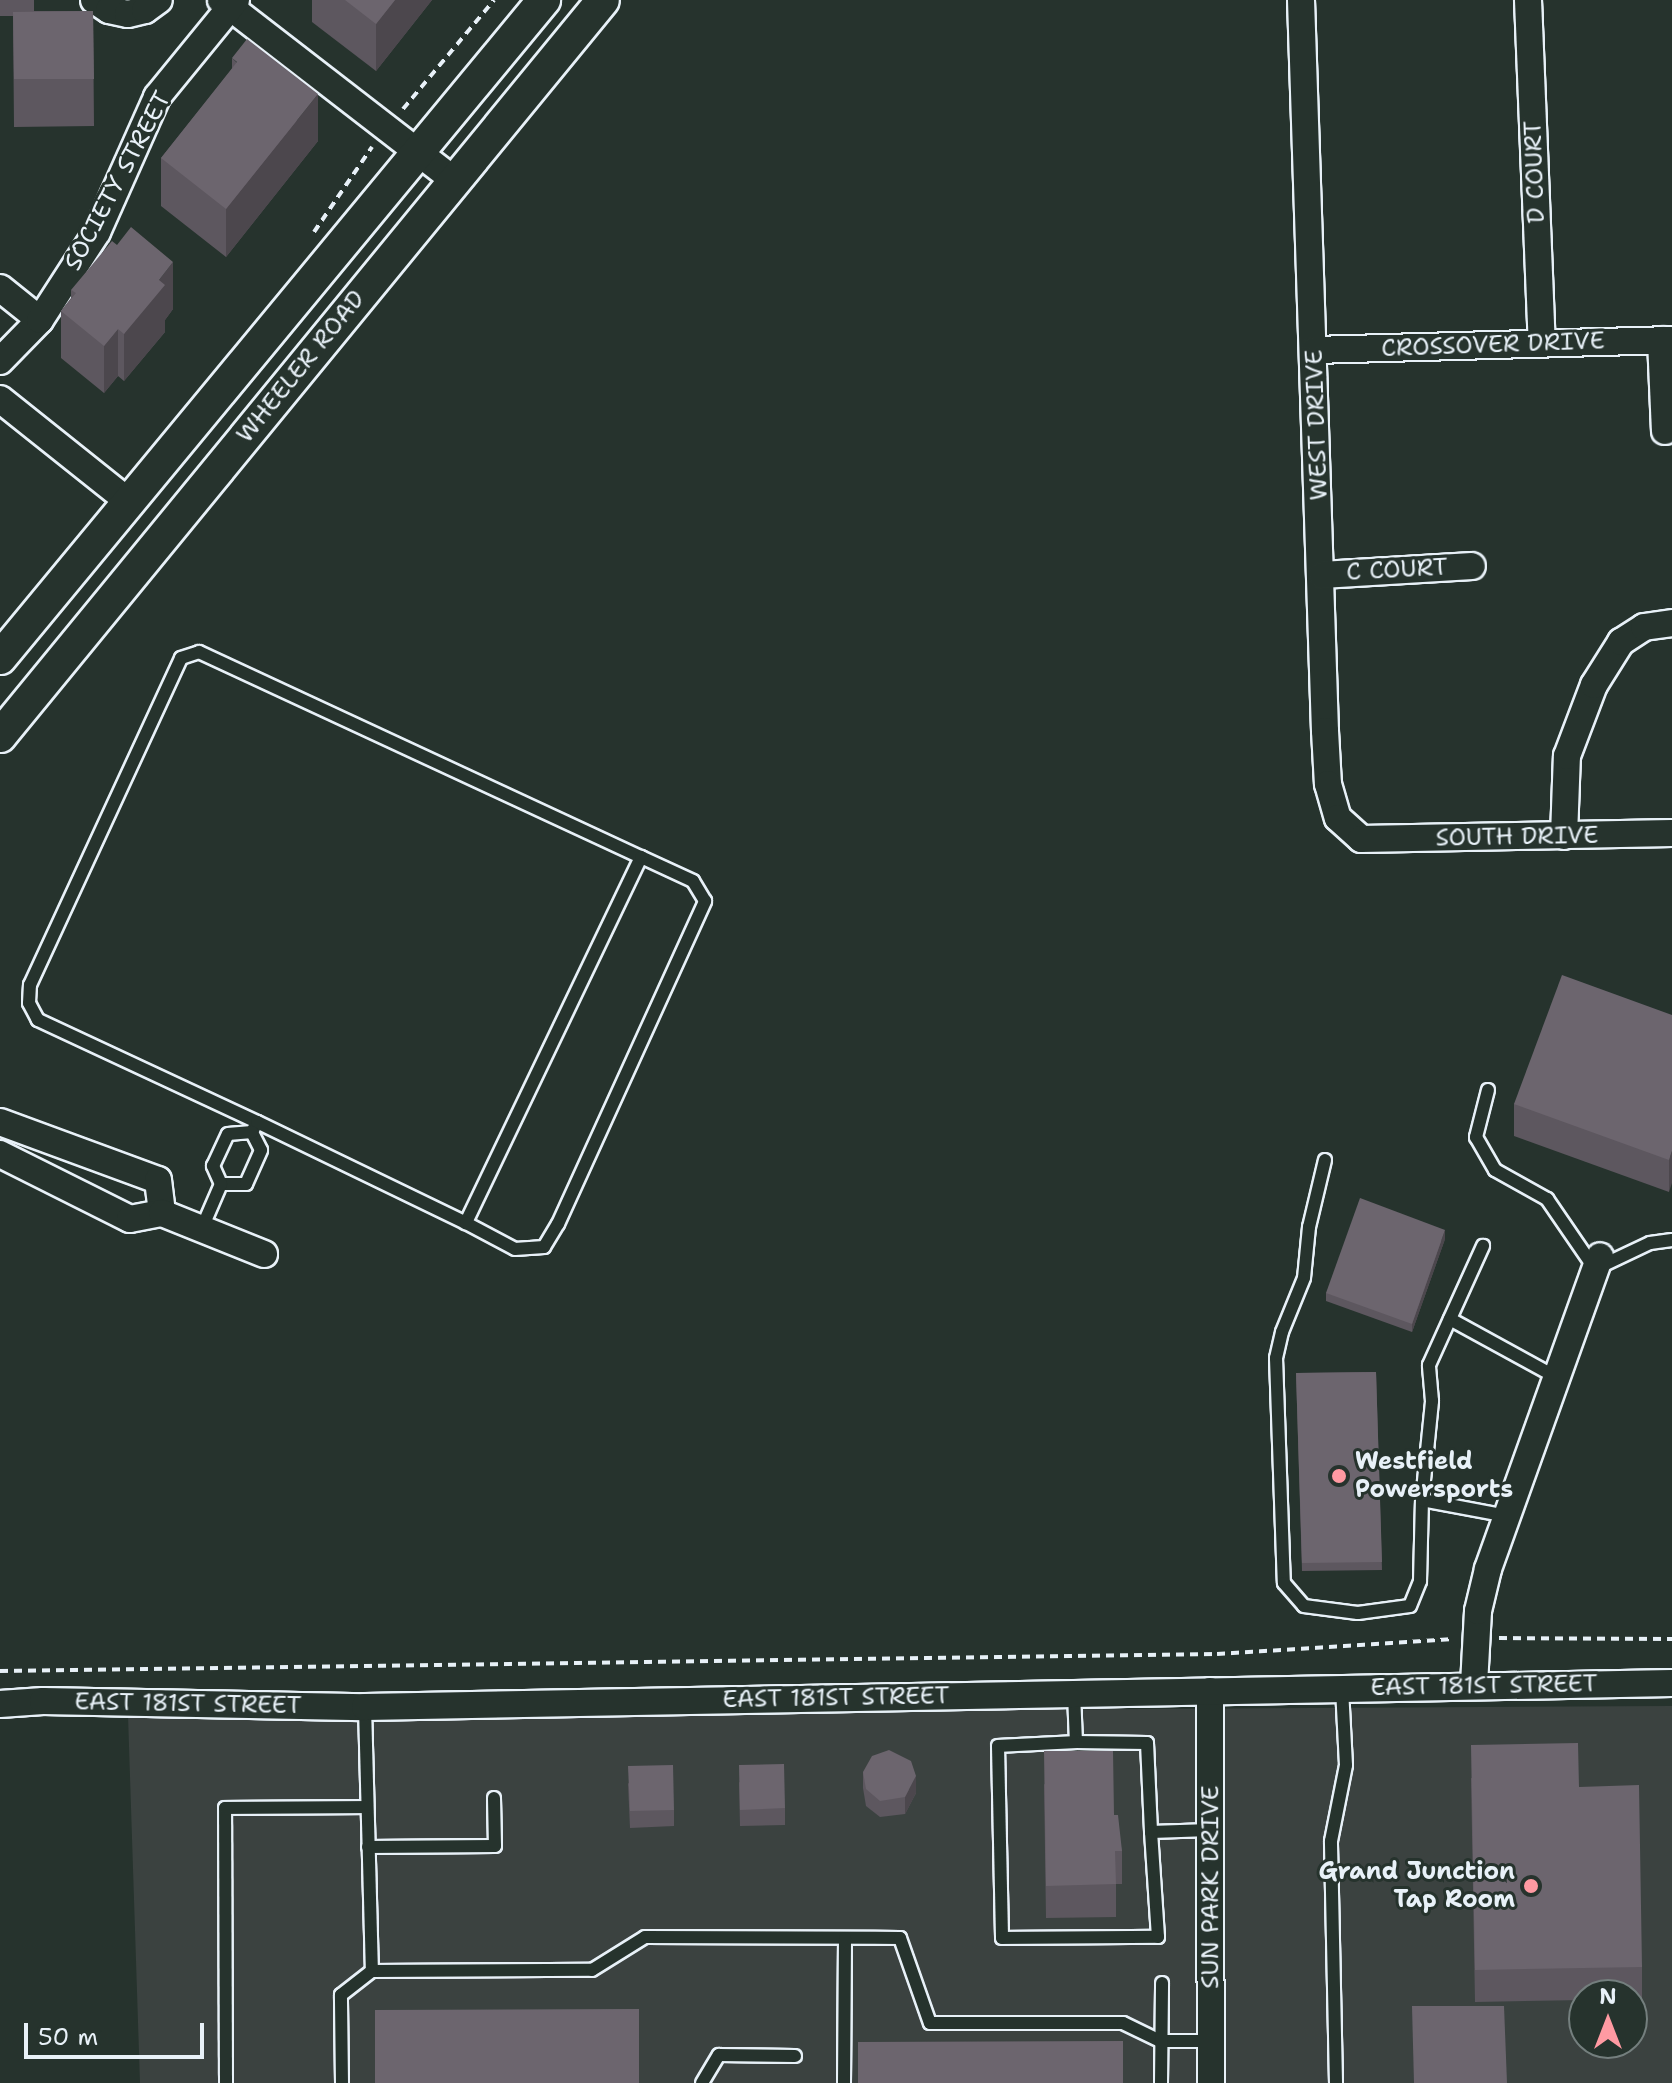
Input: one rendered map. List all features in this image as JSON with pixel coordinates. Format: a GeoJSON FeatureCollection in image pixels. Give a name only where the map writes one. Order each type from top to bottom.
{"type":"FeatureCollection","features":[{"type":"Feature","properties":{"kind":"street"},"geometry":{"type":"LineString","coordinates":[[94,0],[109,10],[128,14],[145,10],[159,0]]}},
{"type":"Feature","properties":{"kind":"street","name":"WHEELER ROAD"},"geometry":{"type":"LineString","coordinates":[[0,658],[544,0]]}},
{"type":"Feature","properties":{"kind":"street","name":"WHEELER ROAD"},"geometry":{"type":"LineString","coordinates":[[0,736],[603,0]]}},
{"type":"Feature","properties":{"kind":"street","name":"WEST DRIVE"},"geometry":{"type":"LineString","coordinates":[[1301,0],[1328,784],[1338,818],[1361,839]]}},
{"type":"Feature","properties":{"kind":"street","name":"D COURT"},"geometry":{"type":"LineString","coordinates":[[1528,0],[1542,344]]}},
{"type":"Feature","properties":{"kind":"street"},"geometry":{"type":"LineString","coordinates":[[229,3],[454,180]]}},
{"type":"Feature","properties":{"kind":"street","name":"SOCIETY STREET"},"geometry":{"type":"LineString","coordinates":[[0,361],[40,320],[97,232],[157,97],[229,3]]}},
{"type":"Feature","properties":{"kind":"street"},"geometry":{"type":"LineString","coordinates":[[0,288],[40,320]]}},
{"type":"Feature","properties":{"kind":"street"},"geometry":{"type":"LineString","coordinates":[[1665,431],[1666,340]]}},
{"type":"Feature","properties":{"kind":"street","name":"CROSSOVER DRIVE"},"geometry":{"type":"LineString","coordinates":[[1314,350],[1666,340]]}},
{"type":"Feature","properties":{"kind":"street"},"geometry":{"type":"LineString","coordinates":[[0,399],[129,502]]}},
{"type":"Feature","properties":{"kind":"street","name":"C COURT"},"geometry":{"type":"LineString","coordinates":[[1322,575],[1472,566]]}},
{"type":"Feature","properties":{"kind":"street"},"geometry":{"type":"LineString","coordinates":[[1564,836],[1567,756],[1594,685],[1621,642],[1644,627],[1672,623]]}},
{"type":"Feature","properties":{"kind":"street","name":"SOUTH DRIVE"},"geometry":{"type":"LineString","coordinates":[[1361,839],[1672,833]]}},
{"type":"Feature","properties":{"kind":"street"},"geometry":{"type":"LineString","coordinates":[[0,1122],[158,1180],[162,1213]]}},
{"type":"Feature","properties":{"kind":"street"},"geometry":{"type":"LineString","coordinates":[[0,1154],[130,1219],[162,1213],[264,1254]]}},
{"type":"Feature","properties":{"kind":"street"},"geometry":{"type":"LineString","coordinates":[[1474,1685],[1478,1611],[1488,1569],[1597,1262]]}},
{"type":"Feature","properties":{"kind":"street","name":"EAST 181ST STREET"},"geometry":{"type":"LineString","coordinates":[[0,1704],[43,1701],[365,1707],[1672,1683]]}},
{"type":"Feature","properties":{"kind":"street","name":"SUN PARK DRIVE"},"geometry":{"type":"LineString","coordinates":[[1210,1691],[1211,2083]]}},
{"type":"Feature","properties":{"kind":"lane"},"geometry":{"type":"LineString","coordinates":[[199,652],[215,657],[693,881],[705,901],[558,1224],[544,1247],[515,1249],[466,1223],[254,1127],[38,1020],[29,1003],[30,985],[181,658],[199,652]]}},
{"type":"Feature","properties":{"kind":"lane"},"geometry":{"type":"LineString","coordinates":[[466,1223],[641,857]]}},
{"type":"Feature","properties":{"kind":"lane"},"geometry":{"type":"LineString","coordinates":[[1488,1090],[1476,1137],[1495,1170],[1547,1199],[1597,1262],[1650,1243],[1672,1240]]}},
{"type":"Feature","properties":{"kind":"lane"},"geometry":{"type":"LineString","coordinates":[[221,1184],[246,1184],[261,1150],[254,1127]]}},
{"type":"Feature","properties":{"kind":"lane"},"geometry":{"type":"LineString","coordinates":[[202,1228],[221,1184],[213,1166],[228,1134],[254,1127]]}},
{"type":"Feature","properties":{"kind":"lane"},"geometry":{"type":"LineString","coordinates":[[1325,1160],[1309,1227],[1304,1278],[1282,1332],[1276,1358],[1284,1583],[1304,1606],[1358,1613],[1410,1606],[1420,1581],[1422,1500],[1432,1401],[1429,1365],[1483,1246]]}},
{"type":"Feature","properties":{"kind":"lane"},"geometry":{"type":"LineString","coordinates":[[1450,1319],[1556,1377]]}},
{"type":"Feature","properties":{"kind":"lane"},"geometry":{"type":"LineString","coordinates":[[1422,1500],[1507,1516]]}},
{"type":"Feature","properties":{"kind":"lane"},"geometry":{"type":"LineString","coordinates":[[1336,2083],[1331,1841],[1346,1765],[1342,1688]]}},
{"type":"Feature","properties":{"kind":"lane"},"geometry":{"type":"LineString","coordinates":[[1074,1693],[1076,1742]]}},
{"type":"Feature","properties":{"kind":"lane"},"geometry":{"type":"LineString","coordinates":[[365,1707],[372,1971]]}},
{"type":"Feature","properties":{"kind":"lane"},"geometry":{"type":"LineString","coordinates":[[1076,1742],[1147,1743],[1158,1937],[1002,1938],[998,1746],[1076,1742]]}},
{"type":"Feature","properties":{"kind":"lane"},"geometry":{"type":"LineString","coordinates":[[368,1847],[495,1846],[494,1798]]}},
{"type":"Feature","properties":{"kind":"lane"},"geometry":{"type":"LineString","coordinates":[[226,2083],[225,1808],[367,1807]]}},
{"type":"Feature","properties":{"kind":"lane"},"geometry":{"type":"LineString","coordinates":[[1151,1832],[1210,1830]]}},
{"type":"Feature","properties":{"kind":"lane"},"geometry":{"type":"LineString","coordinates":[[342,2083],[341,1995],[372,1971],[592,1970],[645,1937],[900,1938],[930,2023],[1123,2023],[1160,2041],[1211,2041]]}},
{"type":"Feature","properties":{"kind":"lane"},"geometry":{"type":"LineString","coordinates":[[844,2083],[845,1938]]}},
{"type":"Feature","properties":{"kind":"lane"},"geometry":{"type":"LineString","coordinates":[[1161,2083],[1162,1983]]}},
{"type":"Feature","properties":{"kind":"lane"},"geometry":{"type":"LineString","coordinates":[[702,2083],[719,2055],[795,2056]]}},
{"type":"Feature","properties":{"kind":"path"},"geometry":{"type":"LineString","coordinates":[[0,1671],[1217,1654],[1477,1637],[1665,1642],[1672,1639]]}},
{"type":"Feature","properties":{"kind":"shaded area"},"geometry":{"type":"Polygon","coordinates":[[[1672,1706],[1672,2083],[140,2083],[128,1715],[1672,1706]]]}},
{"type":"Feature","properties":{"kind":"building"},"geometry":{"type":"Polygon","coordinates":[[[345,0],[395,0],[376,24],[345,0]]]}},
{"type":"Feature","properties":{"kind":"building"},"geometry":{"type":"Polygon","coordinates":[[[93,11],[94,79],[14,79],[13,12],[93,11]]]}},
{"type":"Feature","properties":{"kind":"building"},"geometry":{"type":"Polygon","coordinates":[[[247,39],[318,94],[226,209],[161,158],[237,62],[232,58],[247,39]]]}},
{"type":"Feature","properties":{"kind":"building"},"geometry":{"type":"Polygon","coordinates":[[[131,227],[173,262],[159,280],[165,285],[124,334],[118,329],[104,346],[61,311],[76,293],[71,290],[112,241],[117,245],[131,227]]]}},
{"type":"Feature","properties":{"kind":"building"},"geometry":{"type":"Polygon","coordinates":[[[1562,975],[1672,1015],[1672,1151],[1669,1160],[1514,1104],[1562,975]]]}},
{"type":"Feature","properties":{"kind":"building"},"geometry":{"type":"Polygon","coordinates":[[[1360,1198],[1445,1230],[1412,1324],[1326,1293],[1360,1198]]]}},
{"type":"Feature","properties":{"kind":"building","name":"Westfield Powersports"},"geometry":{"type":"Polygon","coordinates":[[[1376,1372],[1382,1562],[1302,1563],[1296,1373],[1376,1372]]]}},
{"type":"Feature","properties":{"kind":"building"},"geometry":{"type":"Polygon","coordinates":[[[1578,1743],[1579,1787],[1639,1785],[1642,1967],[1475,1970],[1471,1745],[1578,1743]]]}},
{"type":"Feature","properties":{"kind":"building"},"geometry":{"type":"Polygon","coordinates":[[[889,1750],[911,1761],[916,1776],[905,1797],[880,1801],[866,1789],[863,1772],[872,1756],[889,1750]]]}},
{"type":"Feature","properties":{"kind":"building"},"geometry":{"type":"Polygon","coordinates":[[[1044,1751],[1113,1751],[1114,1815],[1118,1815],[1122,1851],[1115,1851],[1116,1884],[1046,1886],[1044,1751]]]}},
{"type":"Feature","properties":{"kind":"building"},"geometry":{"type":"Polygon","coordinates":[[[784,1764],[785,1808],[740,1810],[739,1765],[784,1764]]]}},
{"type":"Feature","properties":{"kind":"building"},"geometry":{"type":"Polygon","coordinates":[[[673,1765],[674,1810],[630,1811],[628,1766],[673,1765]]]}},
{"type":"Feature","properties":{"kind":"building"},"geometry":{"type":"Polygon","coordinates":[[[1412,2006],[1504,2006],[1507,2083],[1414,2083],[1412,2006]]]}},
{"type":"Feature","properties":{"kind":"building"},"geometry":{"type":"Polygon","coordinates":[[[639,2009],[639,2083],[375,2083],[375,2010],[639,2009]]]}},
{"type":"Feature","properties":{"kind":"building"},"geometry":{"type":"Polygon","coordinates":[[[1123,2041],[1123,2083],[858,2083],[858,2042],[1123,2041]]]}},
{"type":"Feature","properties":{"kind":"place","name":"Westfield Powersports"},"geometry":{"type":"Point","coordinates":[1339,1476]}},
{"type":"Feature","properties":{"kind":"place","name":"Grand Junction Tap Room"},"geometry":{"type":"Point","coordinates":[1531,1886]}}]}
